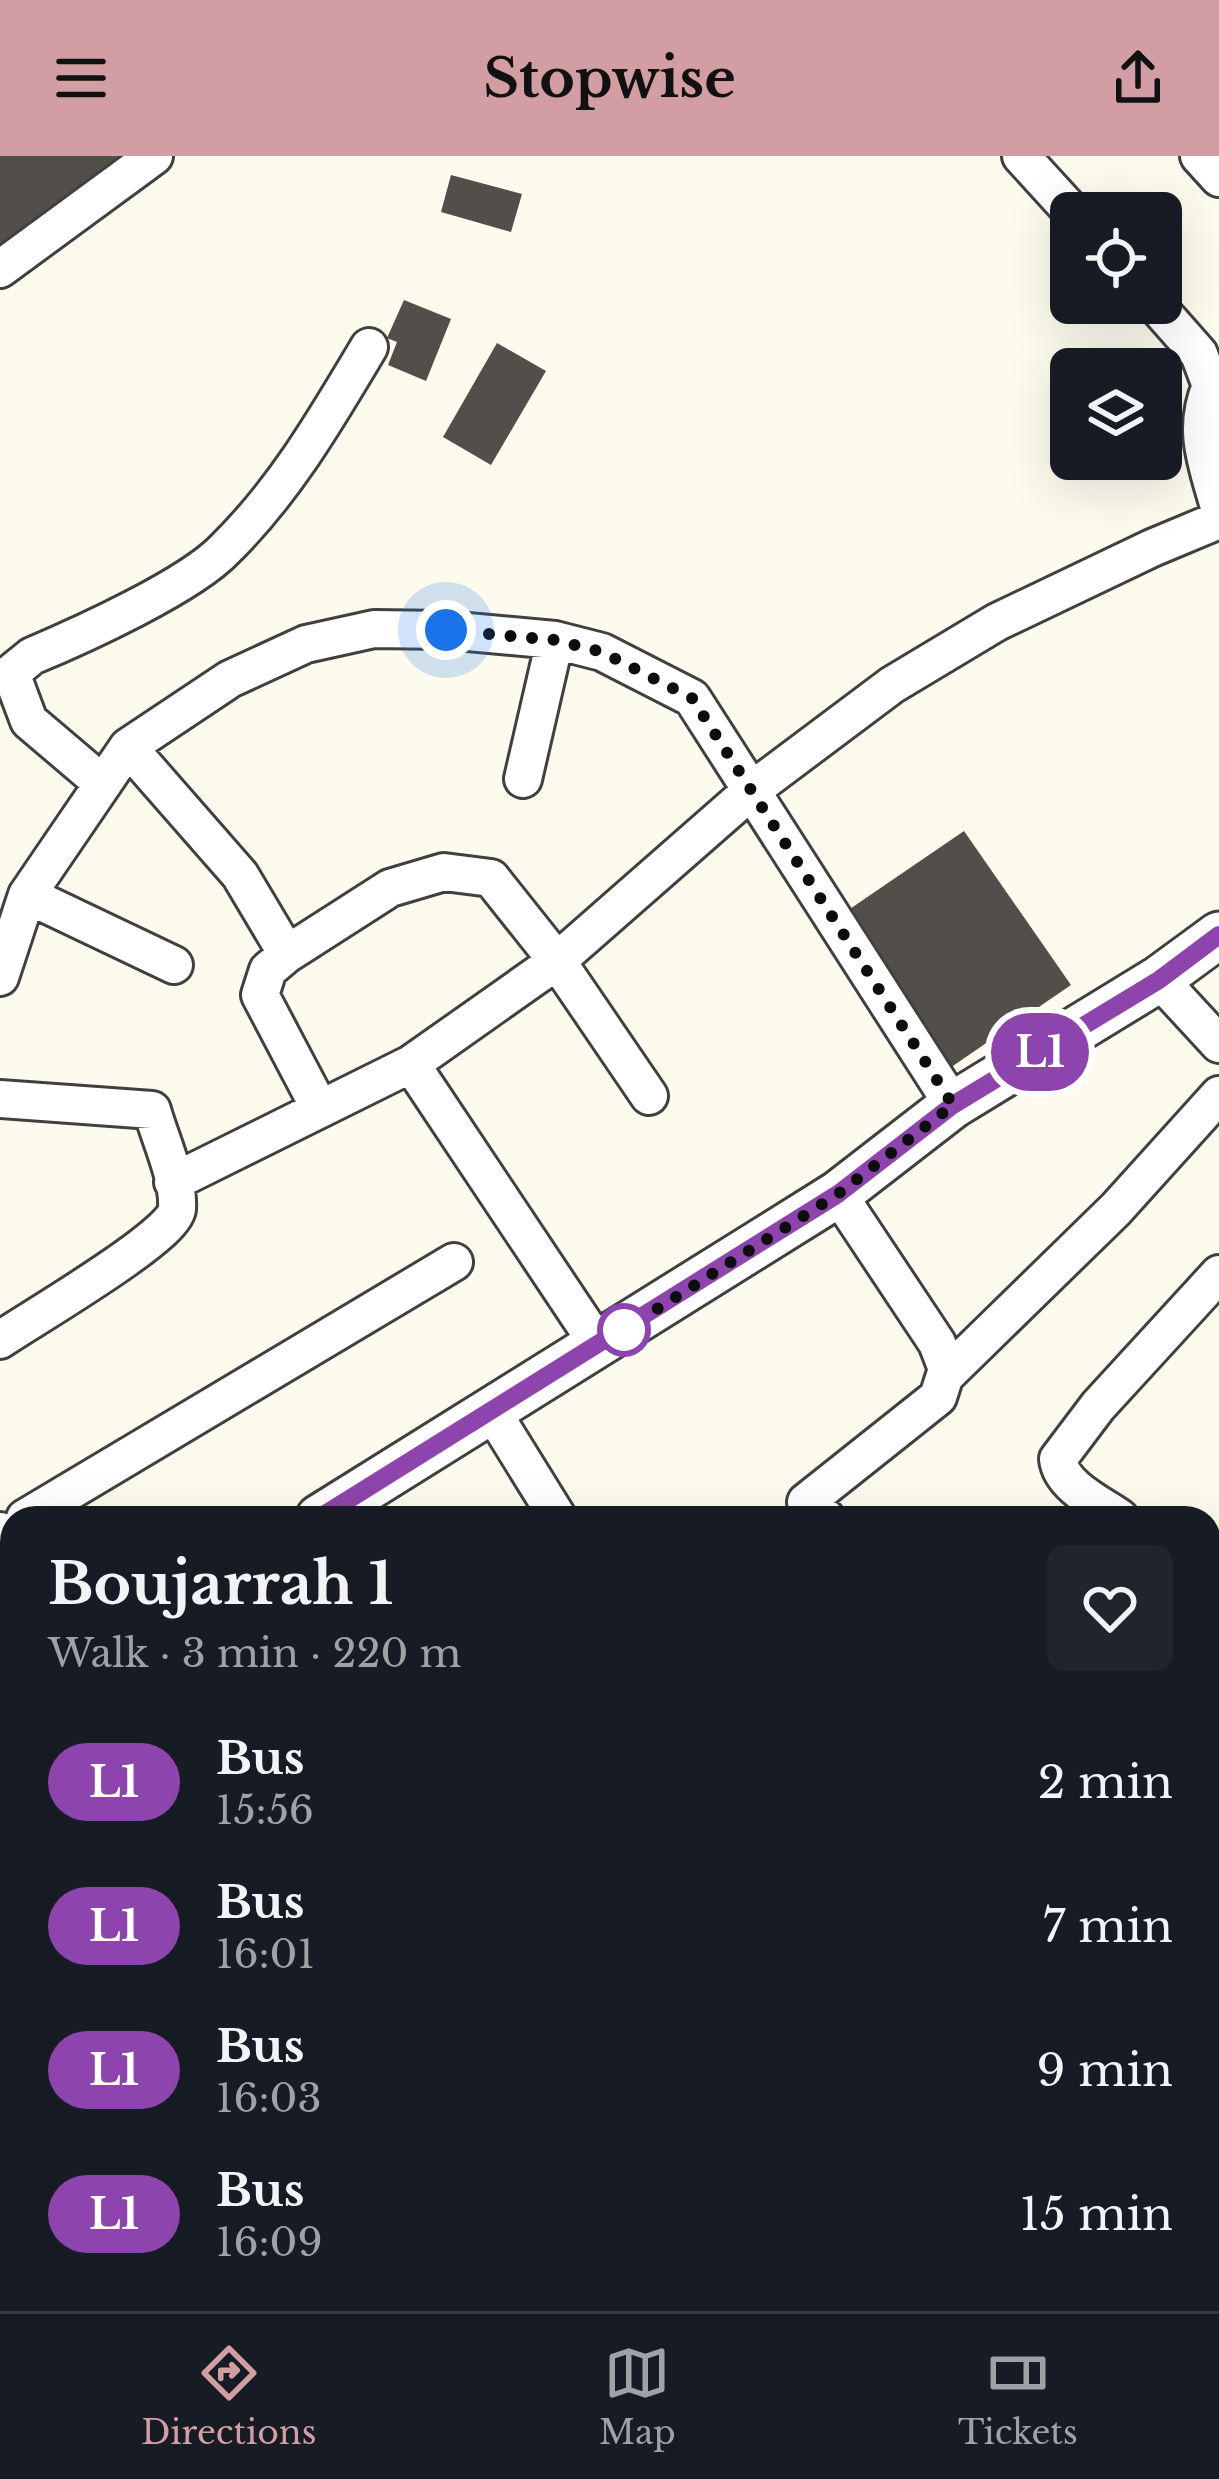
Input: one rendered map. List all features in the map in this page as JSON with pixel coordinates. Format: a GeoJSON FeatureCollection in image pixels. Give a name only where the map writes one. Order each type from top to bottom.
{"type":"FeatureCollection","features":[{"type":"Feature","properties":{"kind":"street"},"geometry":{"type":"LineString","coordinates":[[0,269],[154,156]]}},
{"type":"Feature","properties":{"kind":"street"},"geometry":{"type":"LineString","coordinates":[[1021,156],[1053,192]]}},
{"type":"Feature","properties":{"kind":"street"},"geometry":{"type":"LineString","coordinates":[[1199,156],[1219,178]]}},
{"type":"Feature","properties":{"kind":"street"},"geometry":{"type":"LineString","coordinates":[[1173,324],[1199,354],[1215,382],[1199,418],[1200,439],[1219,507]]}},
{"type":"Feature","properties":{"kind":"street"},"geometry":{"type":"LineString","coordinates":[[102,783],[28,721],[6,675],[32,656],[189,576],[223,552],[299,463],[369,347]]}},
{"type":"Feature","properties":{"kind":"street"},"geometry":{"type":"LineString","coordinates":[[172,1182],[411,1064],[557,961],[752,790],[892,685],[997,622],[1219,520]]}},
{"type":"Feature","properties":{"kind":"street"},"geometry":{"type":"LineString","coordinates":[[0,977],[27,895],[128,747],[230,679],[337,634],[374,628],[555,640],[602,652],[692,698],[953,1105]]}},
{"type":"Feature","properties":{"kind":"street"},"geometry":{"type":"LineString","coordinates":[[524,779],[555,640]]}},
{"type":"Feature","properties":{"kind":"street"},"geometry":{"type":"LineString","coordinates":[[128,747],[240,875],[287,955]]}},
{"type":"Feature","properties":{"kind":"street"},"geometry":{"type":"LineString","coordinates":[[320,1109],[260,994],[268,970],[390,888],[428,875],[465,872],[491,878],[557,961],[650,1096]]}},
{"type":"Feature","properties":{"kind":"street"},"geometry":{"type":"LineString","coordinates":[[27,895],[174,965]]}},
{"type":"Feature","properties":{"kind":"street"},"geometry":{"type":"LineString","coordinates":[[339,1506],[838,1194],[953,1105],[1159,980],[1219,935]]}},
{"type":"Feature","properties":{"kind":"street"},"geometry":{"type":"LineString","coordinates":[[1159,980],[1219,1044]]}},
{"type":"Feature","properties":{"kind":"street"},"geometry":{"type":"LineString","coordinates":[[411,1064],[599,1346]]}},
{"type":"Feature","properties":{"kind":"street"},"geometry":{"type":"LineString","coordinates":[[814,1506],[938,1397],[947,1373],[1116,1209],[1219,1095]]}},
{"type":"Feature","properties":{"kind":"street"},"geometry":{"type":"LineString","coordinates":[[0,1099],[152,1110],[177,1212],[146,1247],[0,1340]]}},
{"type":"Feature","properties":{"kind":"street"},"geometry":{"type":"LineString","coordinates":[[838,1194],[937,1343],[947,1373]]}},
{"type":"Feature","properties":{"kind":"street"},"geometry":{"type":"LineString","coordinates":[[45,1506],[454,1262]]}},
{"type":"Feature","properties":{"kind":"street"},"geometry":{"type":"LineString","coordinates":[[1103,1506],[1061,1473],[1058,1459],[1098,1406],[1219,1274]]}},
{"type":"Feature","properties":{"kind":"street"},"geometry":{"type":"LineString","coordinates":[[493,1412],[551,1506]]}},
{"type":"Feature","properties":{"kind":"building"},"geometry":{"type":"Polygon","coordinates":[[[0,156],[126,156],[0,257],[0,156]]]}},
{"type":"Feature","properties":{"kind":"building"},"geometry":{"type":"Polygon","coordinates":[[[451,175],[522,194],[511,232],[441,212],[451,175]]]}},
{"type":"Feature","properties":{"kind":"building"},"geometry":{"type":"Polygon","coordinates":[[[404,300],[451,319],[426,381],[388,365],[397,342],[387,338],[404,300]]]}},
{"type":"Feature","properties":{"kind":"building"},"geometry":{"type":"Polygon","coordinates":[[[497,343],[546,371],[491,465],[443,437],[497,343]]]}},
{"type":"Feature","properties":{"kind":"building"},"geometry":{"type":"Polygon","coordinates":[[[964,831],[1071,985],[947,1070],[841,915],[964,831]]]}},
{"type":"Feature","properties":{"kind":"bus line","name":"L1"},"geometry":{"type":"LineString","coordinates":[[339,1506],[838,1194],[953,1105],[1159,980],[1219,935]]}},
{"type":"Feature","properties":{"kind":"route"},"geometry":{"type":"LineString","coordinates":[[446,630],[555,640],[602,652],[692,698],[953,1105],[838,1194],[624,1330]]}}]}
